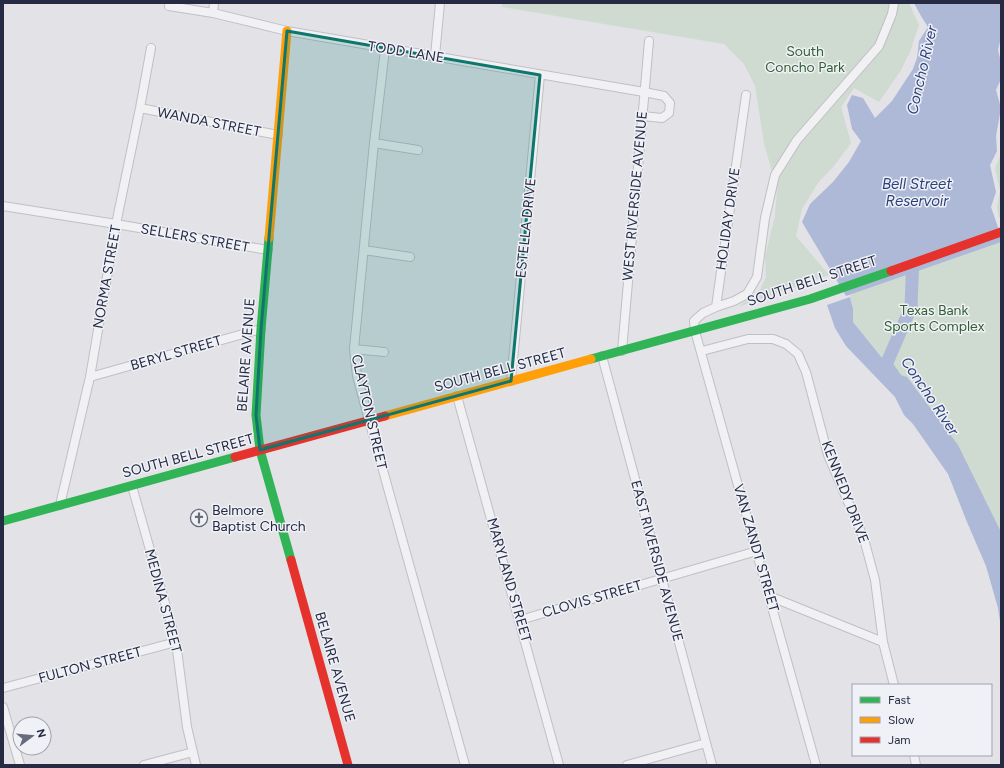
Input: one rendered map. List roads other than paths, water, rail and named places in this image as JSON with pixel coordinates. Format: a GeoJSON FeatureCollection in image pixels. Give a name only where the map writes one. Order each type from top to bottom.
{"type":"FeatureCollection","features":[{"type":"Feature","properties":{"kind":"main road","name":"BELAIRE AVENUE"},"geometry":{"type":"LineString","coordinates":[[287,31],[261,329],[256,415],[260,450],[348,765]]}},
{"type":"Feature","properties":{"kind":"main road","name":"SOUTH BELL STREET"},"geometry":{"type":"LineString","coordinates":[[3,521],[810,299],[1001,232]]}},
{"type":"Feature","properties":{"kind":"street"},"geometry":{"type":"LineString","coordinates":[[213,14],[214,3]]}},
{"type":"Feature","properties":{"kind":"street"},"geometry":{"type":"LineString","coordinates":[[434,56],[440,3]]}},
{"type":"Feature","properties":{"kind":"street"},"geometry":{"type":"LineString","coordinates":[[695,331],[694,321],[703,313],[734,301],[747,294],[757,277],[765,218],[776,175],[797,140],[879,46],[892,14],[894,3]]}},
{"type":"Feature","properties":{"kind":"street","name":"TODD LANE"},"geometry":{"type":"LineString","coordinates":[[169,6],[213,14],[287,31],[385,49],[644,92],[664,96],[670,103],[669,113],[662,118],[642,116]]}},
{"type":"Feature","properties":{"kind":"street","name":"WEST RIVERSIDE AVENUE"},"geometry":{"type":"LineString","coordinates":[[622,351],[648,42]]}},
{"type":"Feature","properties":{"kind":"street","name":"NORMA STREET"},"geometry":{"type":"LineString","coordinates":[[60,505],[90,377],[116,224],[151,48]]}},
{"type":"Feature","properties":{"kind":"street","name":"CLAYTON STREET"},"geometry":{"type":"LineString","coordinates":[[385,49],[374,143],[354,348],[357,376],[466,765]]}},
{"type":"Feature","properties":{"kind":"street","name":"ESTELLA DRIVE"},"geometry":{"type":"LineString","coordinates":[[511,382],[540,75]]}},
{"type":"Feature","properties":{"kind":"street","name":"HOLIDAY DRIVE"},"geometry":{"type":"LineString","coordinates":[[716,307],[746,95]]}},
{"type":"Feature","properties":{"kind":"street","name":"WANDA STREET"},"geometry":{"type":"LineString","coordinates":[[140,108],[278,135]]}},
{"type":"Feature","properties":{"kind":"street"},"geometry":{"type":"LineString","coordinates":[[374,143],[418,150]]}},
{"type":"Feature","properties":{"kind":"street","name":"SELLERS STREET"},"geometry":{"type":"LineString","coordinates":[[3,206],[268,250]]}},
{"type":"Feature","properties":{"kind":"street"},"geometry":{"type":"LineString","coordinates":[[364,250],[410,257]]}},
{"type":"Feature","properties":{"kind":"street","name":"BERYL STREET"},"geometry":{"type":"LineString","coordinates":[[90,377],[261,329]]}},
{"type":"Feature","properties":{"kind":"street","name":"VAN ZANDT STREET"},"geometry":{"type":"LineString","coordinates":[[695,331],[702,351],[816,765]]}},
{"type":"Feature","properties":{"kind":"street","name":"KENNEDY DRIVE"},"geometry":{"type":"LineString","coordinates":[[702,351],[748,339],[773,339],[786,344],[798,354],[806,372],[828,455],[864,540],[876,580],[883,642],[894,684]]}},
{"type":"Feature","properties":{"kind":"street"},"geometry":{"type":"LineString","coordinates":[[354,348],[384,352]]}},
{"type":"Feature","properties":{"kind":"street","name":"EAST RIVERSIDE AVENUE"},"geometry":{"type":"LineString","coordinates":[[602,356],[712,765]]}},
{"type":"Feature","properties":{"kind":"street","name":"MARYLAND STREET"},"geometry":{"type":"LineString","coordinates":[[458,396],[559,765]]}},
{"type":"Feature","properties":{"kind":"street","name":"MEDINA STREET"},"geometry":{"type":"LineString","coordinates":[[132,486],[176,642],[187,727],[196,765]]}},
{"type":"Feature","properties":{"kind":"street","name":"CLOVIS STREET"},"geometry":{"type":"LineString","coordinates":[[520,620],[757,551]]}},
{"type":"Feature","properties":{"kind":"street"},"geometry":{"type":"LineString","coordinates":[[769,596],[883,642]]}},
{"type":"Feature","properties":{"kind":"street","name":"FULTON STREET"},"geometry":{"type":"LineString","coordinates":[[3,688],[176,642]]}},
{"type":"Feature","properties":{"kind":"street"},"geometry":{"type":"LineString","coordinates":[[3,707],[20,765]]}},
{"type":"Feature","properties":{"kind":"street"},"geometry":{"type":"LineString","coordinates":[[627,765],[706,744]]}},
{"type":"Feature","properties":{"kind":"street"},"geometry":{"type":"LineString","coordinates":[[144,765],[193,752]]}},
{"type":"Feature","properties":{"kind":"water","name":"Bell Street Reservoir"},"geometry":{"type":"Polygon","coordinates":[[[914,3],[1001,3],[1001,37],[998,50],[1001,62],[1001,79],[996,90],[1001,108],[996,136],[997,151],[990,165],[996,192],[991,207],[1001,236],[1001,242],[846,296],[802,222],[810,204],[833,182],[849,162],[861,141],[852,129],[847,105],[852,95],[863,98],[875,118],[892,101],[913,69],[917,58],[919,41],[928,27],[914,3]]]}},
{"type":"Feature","properties":{"kind":"water"},"geometry":{"type":"Polygon","coordinates":[[[850,297],[853,309],[853,322],[894,373],[907,377],[958,445],[1001,532],[1001,628],[998,608],[986,566],[948,474],[913,424],[904,415],[895,397],[846,346],[835,328],[827,305],[850,297]]]}},
{"type":"Feature","properties":{"kind":"waterway","name":"Concho River"},"geometry":{"type":"LineString","coordinates":[[896,379],[886,365],[911,307],[913,256]]}},
{"type":"Feature","properties":{"kind":"place","name":"Belmore Baptist Church"},"geometry":{"type":"Point","coordinates":[199,518]}},
{"type":"Feature","properties":{"kind":"park label","name":"South Concho Park"},"geometry":{"type":"Point","coordinates":[805,60]}},
{"type":"Feature","properties":{"kind":"park label","name":"Texas Bank Sports Complex"},"geometry":{"type":"Point","coordinates":[934,318]}}]}
